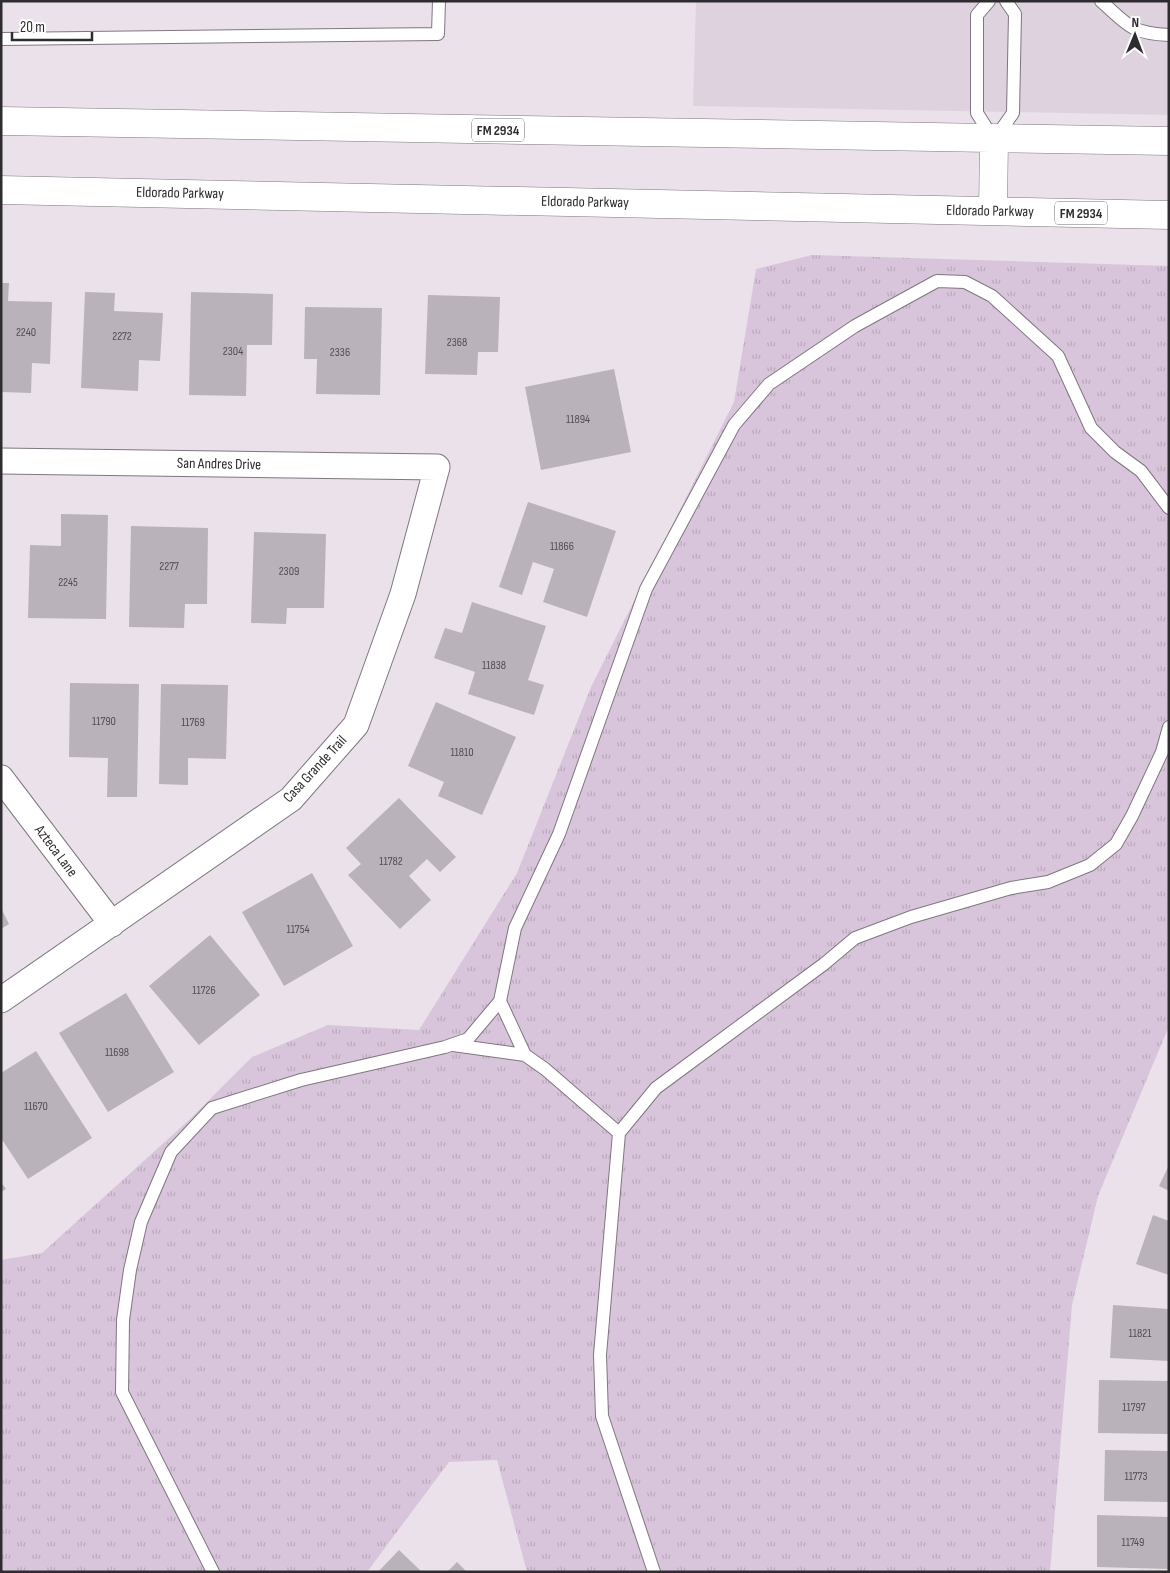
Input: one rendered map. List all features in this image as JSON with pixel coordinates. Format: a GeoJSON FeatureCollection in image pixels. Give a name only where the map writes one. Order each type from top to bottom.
{"type":"FeatureCollection","features":[{"type":"Feature","properties":{"kind":"main road","name":"FM 2934"},"geometry":{"type":"LineString","coordinates":[[1,121],[1169,142]]}},
{"type":"Feature","properties":{"kind":"main road"},"geometry":{"type":"LineString","coordinates":[[993,211],[994,140]]}},
{"type":"Feature","properties":{"kind":"main road","name":"Eldorado Parkway"},"geometry":{"type":"LineString","coordinates":[[1,190],[1169,215]]}},
{"type":"Feature","properties":{"kind":"street","name":"San Andres Drive"},"geometry":{"type":"LineString","coordinates":[[1,461],[437,467]]}},
{"type":"Feature","properties":{"kind":"street","name":"Casa Grande Trail"},"geometry":{"type":"LineString","coordinates":[[1,1000],[291,799],[356,725],[403,594],[437,467]]}},
{"type":"Feature","properties":{"kind":"street","name":"Azteca Lane"},"geometry":{"type":"LineString","coordinates":[[1,778],[112,924]]}},
{"type":"Feature","properties":{"kind":"lane"},"geometry":{"type":"LineString","coordinates":[[1,39],[438,34],[439,1]]}},
{"type":"Feature","properties":{"kind":"lane"},"geometry":{"type":"LineString","coordinates":[[989,1],[977,15],[977,113],[994,140],[1013,113],[1015,14],[1006,1]]}},
{"type":"Feature","properties":{"kind":"lane"},"geometry":{"type":"LineString","coordinates":[[1101,1],[1122,22],[1134,28],[1169,35]]}},
{"type":"Feature","properties":{"kind":"lane"},"geometry":{"type":"LineString","coordinates":[[213,1572],[122,1392],[123,1320],[130,1270],[141,1222],[171,1152],[212,1108],[301,1080],[452,1044],[468,1038],[500,1001],[516,928],[559,834],[646,589],[734,425],[769,384],[855,326],[937,281],[965,282],[992,296],[1058,356],[1091,428],[1115,452],[1141,471],[1169,508]]}},
{"type":"Feature","properties":{"kind":"lane"},"geometry":{"type":"LineString","coordinates":[[654,1572],[602,1416],[600,1356],[619,1133],[656,1088],[824,964],[854,938],[911,917],[1011,888],[1048,882],[1090,865],[1116,844],[1132,816],[1162,752],[1169,727]]}},
{"type":"Feature","properties":{"kind":"lane"},"geometry":{"type":"LineString","coordinates":[[500,1001],[525,1056]]}},
{"type":"Feature","properties":{"kind":"lane"},"geometry":{"type":"LineString","coordinates":[[452,1044],[525,1056],[545,1069],[619,1133]]}},
{"type":"Feature","properties":{"kind":"shaded area"},"geometry":{"type":"Polygon","coordinates":[[[696,1],[1169,1],[1169,115],[693,106],[696,1]]]}},
{"type":"Feature","properties":{"kind":"green space"},"geometry":{"type":"Polygon","coordinates":[[[812,255],[1169,266],[1169,1026],[1098,1196],[1072,1305],[1050,1572],[527,1572],[497,1460],[449,1462],[367,1572],[1,1572],[1,1260],[42,1253],[189,1120],[252,1057],[328,1025],[419,1030],[517,873],[591,687],[734,402],[756,269],[812,255]]]}},
{"type":"Feature","properties":{"kind":"building"},"geometry":{"type":"Polygon","coordinates":[[[1,283],[9,283],[8,301],[52,302],[50,364],[32,363],[31,393],[2,392],[1,283]]]}},
{"type":"Feature","properties":{"kind":"building"},"geometry":{"type":"Polygon","coordinates":[[[85,292],[115,293],[114,311],[163,313],[160,361],[139,360],[138,391],[81,388],[85,292]]]}},
{"type":"Feature","properties":{"kind":"building"},"geometry":{"type":"Polygon","coordinates":[[[191,292],[273,294],[272,345],[247,345],[246,396],[189,395],[191,292]]]}},
{"type":"Feature","properties":{"kind":"building"},"geometry":{"type":"Polygon","coordinates":[[[428,295],[500,297],[498,352],[478,352],[477,375],[425,374],[428,295]]]}},
{"type":"Feature","properties":{"kind":"building"},"geometry":{"type":"Polygon","coordinates":[[[305,307],[382,308],[380,395],[316,394],[317,359],[304,359],[305,307]]]}},
{"type":"Feature","properties":{"kind":"building"},"geometry":{"type":"Polygon","coordinates":[[[614,369],[631,452],[541,470],[525,387],[614,369]]]}},
{"type":"Feature","properties":{"kind":"building"},"geometry":{"type":"Polygon","coordinates":[[[528,502],[616,531],[587,617],[543,602],[554,569],[533,562],[522,595],[499,587],[528,502]]]}},
{"type":"Feature","properties":{"kind":"building"},"geometry":{"type":"Polygon","coordinates":[[[61,514],[108,515],[106,619],[28,618],[30,545],[61,546],[61,514]]]}},
{"type":"Feature","properties":{"kind":"building"},"geometry":{"type":"Polygon","coordinates":[[[131,526],[208,528],[207,604],[185,604],[184,628],[129,627],[131,526]]]}},
{"type":"Feature","properties":{"kind":"building"},"geometry":{"type":"Polygon","coordinates":[[[254,532],[326,534],[324,608],[287,608],[286,624],[251,623],[254,532]]]}},
{"type":"Feature","properties":{"kind":"building"},"geometry":{"type":"Polygon","coordinates":[[[472,602],[546,626],[528,680],[544,685],[534,715],[468,694],[475,672],[434,658],[445,628],[462,633],[472,602]]]}},
{"type":"Feature","properties":{"kind":"building"},"geometry":{"type":"Polygon","coordinates":[[[70,683],[139,684],[137,797],[107,797],[108,758],[69,757],[70,683]]]}},
{"type":"Feature","properties":{"kind":"building"},"geometry":{"type":"Polygon","coordinates":[[[161,684],[228,685],[226,759],[188,758],[188,785],[159,784],[161,684]]]}},
{"type":"Feature","properties":{"kind":"building"},"geometry":{"type":"Polygon","coordinates":[[[436,702],[516,737],[482,815],[438,796],[444,782],[408,766],[436,702]]]}},
{"type":"Feature","properties":{"kind":"building"},"geometry":{"type":"Polygon","coordinates":[[[399,798],[456,857],[440,872],[427,859],[409,876],[431,900],[400,929],[348,875],[361,864],[346,848],[399,798]]]}},
{"type":"Feature","properties":{"kind":"building"},"geometry":{"type":"Polygon","coordinates":[[[312,873],[353,946],[284,986],[242,912],[312,873]]]}},
{"type":"Feature","properties":{"kind":"building"},"geometry":{"type":"Polygon","coordinates":[[[1,908],[9,924],[1,929],[1,908]]]}},
{"type":"Feature","properties":{"kind":"building"},"geometry":{"type":"Polygon","coordinates":[[[210,935],[260,995],[199,1045],[149,986],[210,935]]]}},
{"type":"Feature","properties":{"kind":"building"},"geometry":{"type":"Polygon","coordinates":[[[126,993],[174,1072],[108,1112],[59,1033],[126,993]]]}},
{"type":"Feature","properties":{"kind":"building"},"geometry":{"type":"Polygon","coordinates":[[[36,1051],[92,1138],[28,1179],[1,1138],[1,1073],[36,1051]]]}},
{"type":"Feature","properties":{"kind":"building"},"geometry":{"type":"Polygon","coordinates":[[[1169,1165],[1169,1191],[1159,1186],[1169,1165]]]}},
{"type":"Feature","properties":{"kind":"building"},"geometry":{"type":"Polygon","coordinates":[[[1,1182],[6,1189],[1,1192],[1,1182]]]}},
{"type":"Feature","properties":{"kind":"building"},"geometry":{"type":"Polygon","coordinates":[[[1153,1215],[1169,1221],[1169,1275],[1136,1264],[1153,1215]]]}},
{"type":"Feature","properties":{"kind":"building"},"geometry":{"type":"Polygon","coordinates":[[[1113,1305],[1169,1309],[1169,1361],[1110,1358],[1113,1305]]]}},
{"type":"Feature","properties":{"kind":"building"},"geometry":{"type":"Polygon","coordinates":[[[1099,1380],[1169,1381],[1169,1434],[1098,1433],[1099,1380]]]}},
{"type":"Feature","properties":{"kind":"building"},"geometry":{"type":"Polygon","coordinates":[[[1105,1450],[1169,1451],[1169,1502],[1104,1501],[1105,1450]]]}},
{"type":"Feature","properties":{"kind":"building"},"geometry":{"type":"Polygon","coordinates":[[[1097,1515],[1169,1517],[1169,1569],[1097,1567],[1097,1515]]]}},
{"type":"Feature","properties":{"kind":"building"},"geometry":{"type":"Polygon","coordinates":[[[399,1550],[422,1572],[378,1572],[399,1550]]]}},
{"type":"Feature","properties":{"kind":"building"},"geometry":{"type":"Polygon","coordinates":[[[457,1562],[467,1572],[447,1572],[457,1562]]]}}]}
